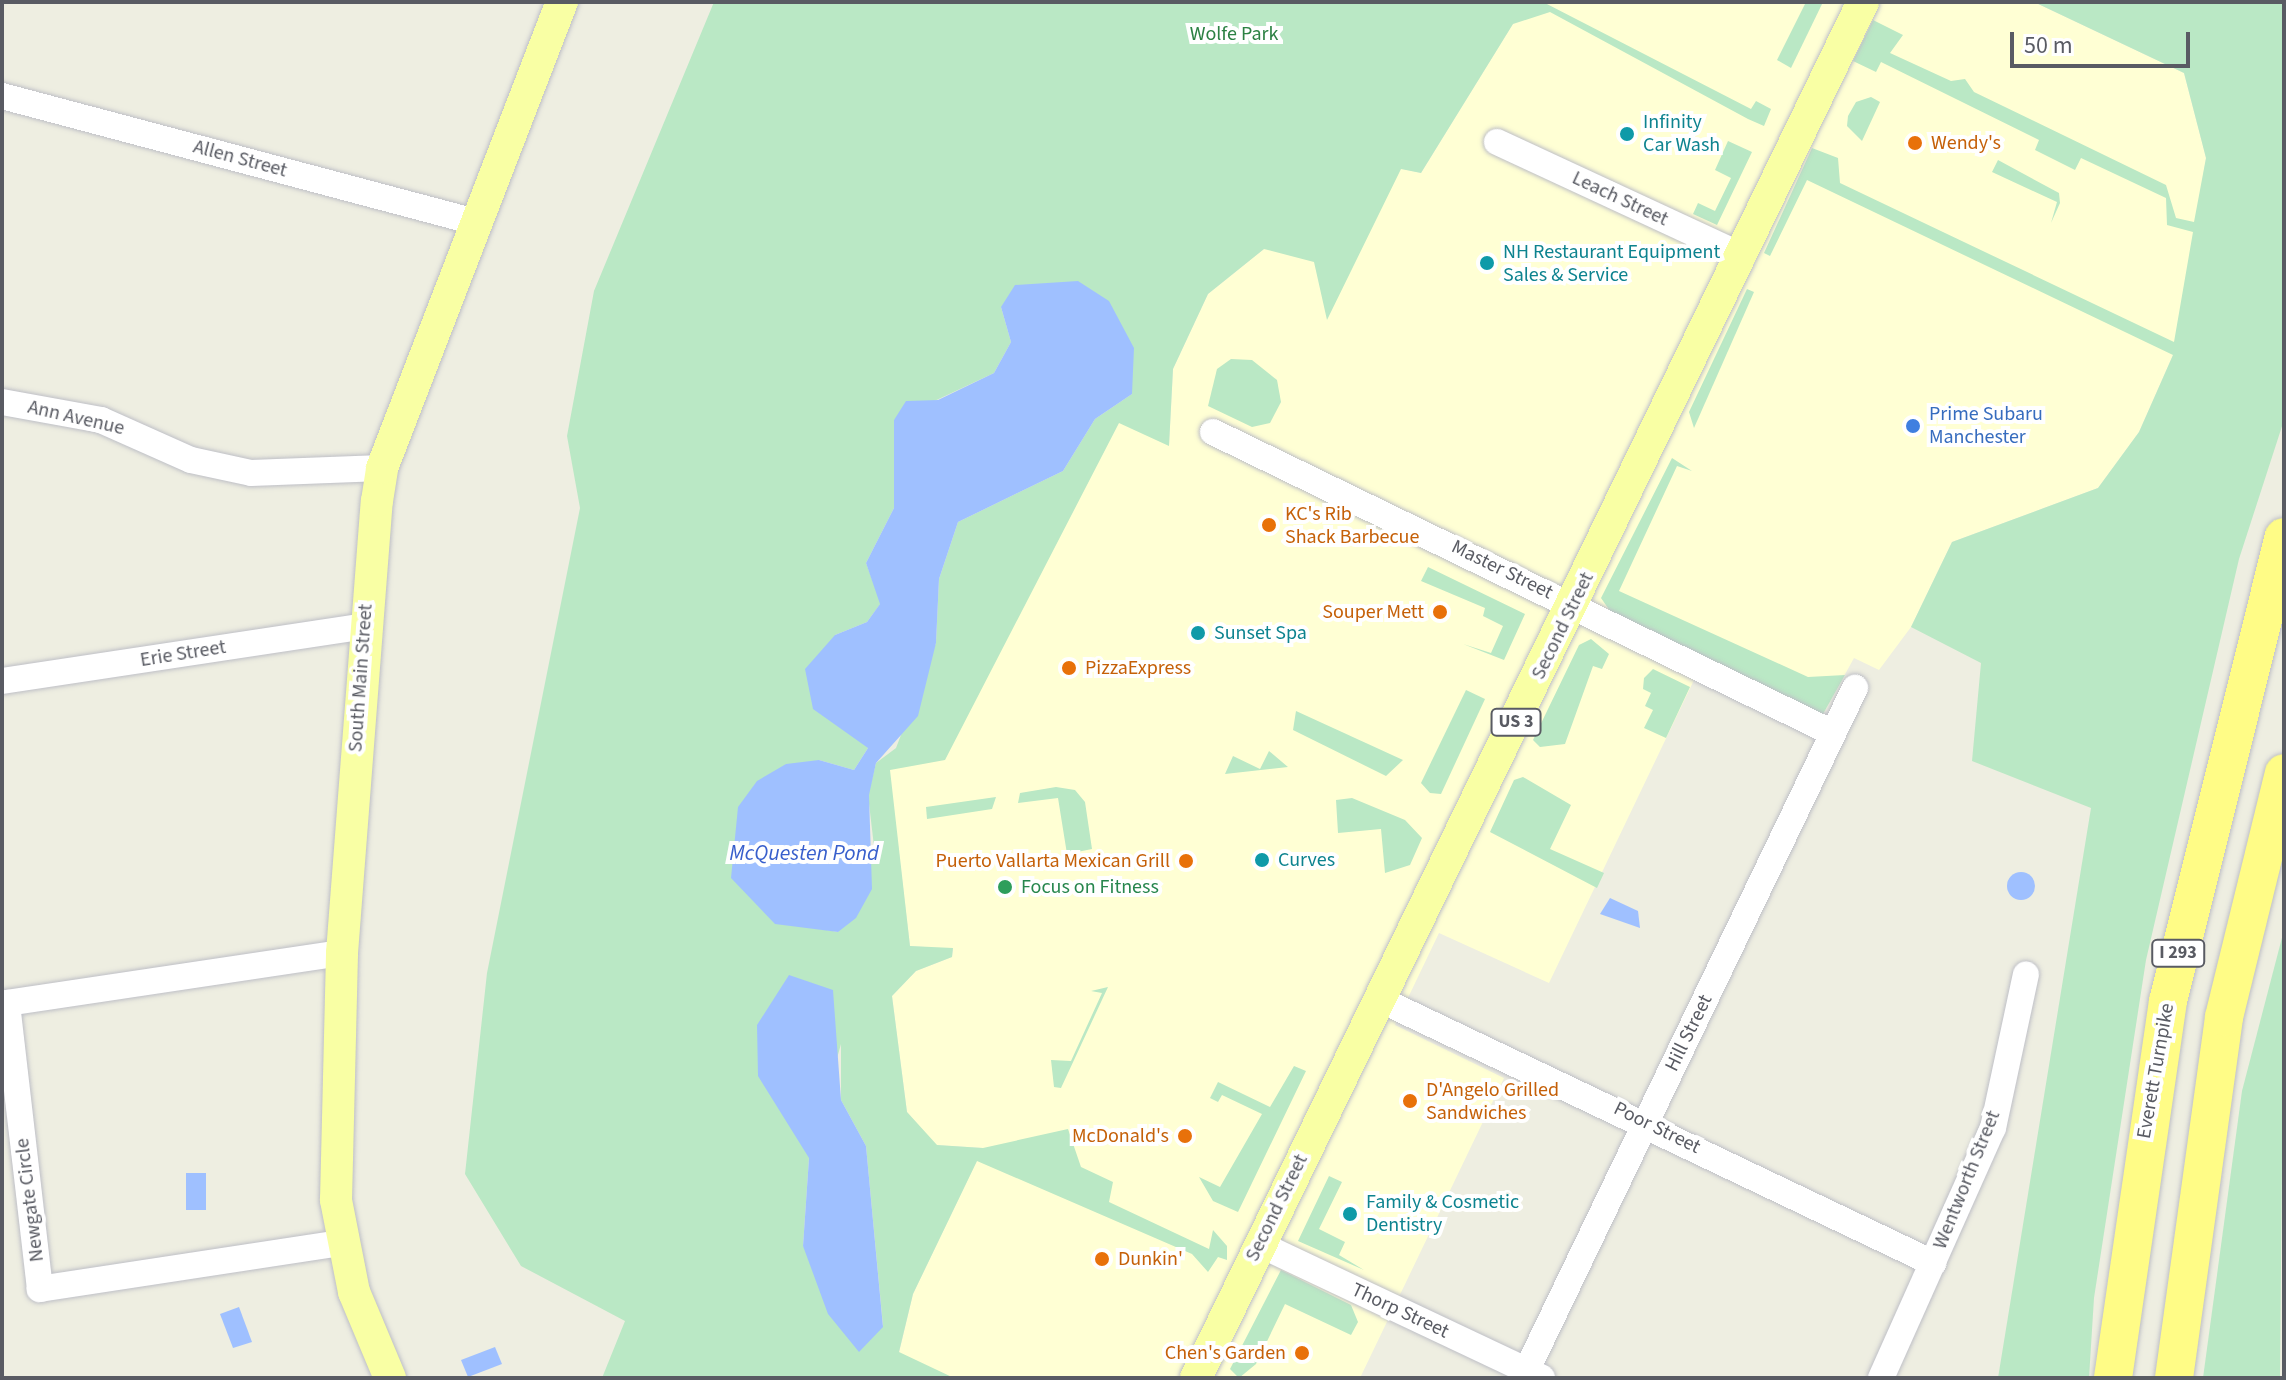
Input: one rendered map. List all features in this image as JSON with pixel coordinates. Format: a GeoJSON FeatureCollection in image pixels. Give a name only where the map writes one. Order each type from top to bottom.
{"type":"FeatureCollection","features":[{"type":"Feature","properties":{"kind":"highway","name":"Everett Turnpike"},"geometry":{"type":"LineString","coordinates":[[2113,1378],[2168,1001],[2241,685],[2284,537]]}},
{"type":"Feature","properties":{"kind":"highway","name":"I 293"},"geometry":{"type":"LineString","coordinates":[[2174,1378],[2201,1157],[2252,879],[2284,773]]}},
{"type":"Feature","properties":{"kind":"highway"},"geometry":{"type":"LineString","coordinates":[[2252,879],[2284,785]]}},
{"type":"Feature","properties":{"kind":"main road","name":"South Main Street"},"geometry":{"type":"LineString","coordinates":[[390,1378],[340,1243],[342,953],[364,626],[382,468],[562,2]]}},
{"type":"Feature","properties":{"kind":"main road","name":"Second Street"},"geometry":{"type":"LineString","coordinates":[[1196,1378],[1743,256],[1863,2]]}},
{"type":"Feature","properties":{"kind":"street","name":"Allen Street"},"geometry":{"type":"LineString","coordinates":[[2,96],[478,223]]}},
{"type":"Feature","properties":{"kind":"street","name":"Leach Street"},"geometry":{"type":"LineString","coordinates":[[1497,142],[1743,256]]}},
{"type":"Feature","properties":{"kind":"street","name":"Ann Avenue"},"geometry":{"type":"LineString","coordinates":[[2,402],[101,420],[191,460],[251,473],[382,468]]}},
{"type":"Feature","properties":{"kind":"street","name":"Master Street"},"geometry":{"type":"LineString","coordinates":[[1213,432],[1574,604],[1833,733]]}},
{"type":"Feature","properties":{"kind":"street","name":"Erie Street"},"geometry":{"type":"LineString","coordinates":[[2,681],[364,626]]}},
{"type":"Feature","properties":{"kind":"street","name":"Hill Street"},"geometry":{"type":"LineString","coordinates":[[1530,1375],[1647,1122],[1855,688]]}},
{"type":"Feature","properties":{"kind":"street","name":"Newgate Circle"},"geometry":{"type":"LineString","coordinates":[[340,1243],[40,1289],[7,1003],[342,953]]}},
{"type":"Feature","properties":{"kind":"street","name":"Wentworth Street"},"geometry":{"type":"LineString","coordinates":[[1881,1378],[1993,1128],[2026,974]]}},
{"type":"Feature","properties":{"kind":"street","name":"Poor Street"},"geometry":{"type":"LineString","coordinates":[[1379,999],[1647,1122],[1933,1263]]}},
{"type":"Feature","properties":{"kind":"street","name":"Thorp Street"},"geometry":{"type":"LineString","coordinates":[[1259,1244],[1530,1375]]}},
{"type":"Feature","properties":{"kind":"shaded area"},"geometry":{"type":"Polygon","coordinates":[[[1541,2],[2034,2],[2184,73],[2206,158],[2173,355],[2139,432],[2098,488],[1952,542],[1911,627],[1879,670],[1854,658],[1823,714],[1705,657],[1549,983],[1439,933],[1395,1025],[1504,1078],[1360,1378],[893,1378],[913,1294],[983,1148],[936,1145],[907,1112],[892,996],[916,971],[952,957],[953,949],[910,946],[889,769],[945,759],[1119,422],[1169,445],[1173,369],[1208,294],[1264,249],[1323,151],[1421,173],[1519,14],[1541,2]]]}},
{"type":"Feature","properties":{"kind":"green space","name":"Wolfe Park"},"geometry":{"type":"Polygon","coordinates":[[[714,2],[1543,2],[1751,109],[1756,101],[1771,109],[1764,126],[1748,119],[1550,12],[1513,24],[1421,173],[1401,169],[1327,320],[1314,262],[1264,249],[1208,294],[1173,369],[1169,446],[1119,423],[945,760],[890,770],[910,946],[953,948],[952,957],[916,971],[892,996],[907,1112],[937,1145],[983,1148],[1068,1129],[1081,1167],[1113,1182],[1109,1202],[1209,1249],[1213,1230],[1227,1246],[1227,1260],[1218,1257],[1208,1272],[1192,1254],[977,1161],[913,1294],[899,1352],[954,1378],[602,1378],[625,1321],[521,1266],[465,1174],[487,973],[580,508],[567,436],[594,291],[714,2]],[[1001,307],[1011,342],[994,373],[894,420],[894,508],[866,563],[881,603],[867,622],[835,635],[868,748],[854,770],[819,760],[810,927],[838,932],[875,855],[868,795],[876,763],[896,748],[936,643],[939,579],[958,522],[1063,471],[1095,419],[1132,394],[1001,307]],[[841,1044],[809,1158],[803,1246],[883,1326],[866,1146],[841,1100],[841,1044]]]}},
{"type":"Feature","properties":{"kind":"green space"},"geometry":{"type":"Polygon","coordinates":[[[1806,2],[1823,2],[1791,68],[1777,60],[1806,2]]]}},
{"type":"Feature","properties":{"kind":"green space"},"geometry":{"type":"Polygon","coordinates":[[[2034,2],[2284,2],[2284,420],[2239,559],[2146,960],[2094,1298],[2089,1378],[1998,1378],[2091,808],[1972,761],[1981,663],[1911,627],[1952,542],[2098,488],[2139,432],[2173,355],[1807,180],[1770,256],[1764,253],[1812,148],[1838,158],[1840,183],[2174,342],[2193,232],[2167,225],[2166,198],[2081,158],[2075,170],[2035,150],[2039,140],[1881,62],[1876,72],[1853,61],[1873,20],[1903,35],[1890,53],[1951,81],[1965,79],[1974,92],[2166,185],[2176,218],[2194,222],[2206,158],[2184,73],[2034,2]]]}},
{"type":"Feature","properties":{"kind":"green space"},"geometry":{"type":"Polygon","coordinates":[[[1871,97],[1880,102],[1862,141],[1847,126],[1848,116],[1856,102],[1871,97]]]}},
{"type":"Feature","properties":{"kind":"green space"},"geometry":{"type":"Polygon","coordinates":[[[1728,141],[1752,152],[1717,225],[1693,214],[1698,203],[1715,211],[1731,178],[1715,170],[1728,141]]]}},
{"type":"Feature","properties":{"kind":"green space"},"geometry":{"type":"Polygon","coordinates":[[[1998,160],[2059,193],[2060,203],[2051,223],[2057,202],[1992,172],[1998,160]]]}},
{"type":"Feature","properties":{"kind":"green space"},"geometry":{"type":"Polygon","coordinates":[[[1747,289],[1754,292],[1694,428],[1689,412],[1747,289]]]}},
{"type":"Feature","properties":{"kind":"green space"},"geometry":{"type":"Polygon","coordinates":[[[1231,359],[1252,360],[1277,380],[1281,402],[1270,423],[1252,427],[1208,406],[1217,369],[1231,359]]]}},
{"type":"Feature","properties":{"kind":"green space"},"geometry":{"type":"Polygon","coordinates":[[[1672,458],[1692,471],[1677,466],[1619,591],[1808,677],[1845,675],[1823,714],[1610,611],[1601,598],[1672,458]]]}},
{"type":"Feature","properties":{"kind":"green space"},"geometry":{"type":"Polygon","coordinates":[[[1428,567],[1525,614],[1504,660],[1463,644],[1491,653],[1503,626],[1483,616],[1485,608],[1421,581],[1428,567]]]}},
{"type":"Feature","properties":{"kind":"green space"},"geometry":{"type":"Polygon","coordinates":[[[1591,639],[1609,654],[1602,669],[1593,666],[1565,744],[1540,747],[1533,740],[1579,645],[1591,639]]]}},
{"type":"Feature","properties":{"kind":"green space"},"geometry":{"type":"Polygon","coordinates":[[[1653,669],[1690,687],[1666,738],[1644,728],[1653,710],[1645,706],[1651,693],[1643,689],[1644,678],[1653,669]]]}},
{"type":"Feature","properties":{"kind":"green space"},"geometry":{"type":"Polygon","coordinates":[[[1466,690],[1485,699],[1441,794],[1430,793],[1421,783],[1466,690]]]}},
{"type":"Feature","properties":{"kind":"green space"},"geometry":{"type":"Polygon","coordinates":[[[1296,711],[1403,760],[1386,776],[1293,730],[1296,711]]]}},
{"type":"Feature","properties":{"kind":"green space"},"geometry":{"type":"Polygon","coordinates":[[[1269,751],[1288,767],[1225,774],[1233,756],[1260,769],[1269,751]]]}},
{"type":"Feature","properties":{"kind":"green space"},"geometry":{"type":"Polygon","coordinates":[[[1523,777],[1571,805],[1550,849],[1604,873],[1597,888],[1490,832],[1514,780],[1523,777]]]}},
{"type":"Feature","properties":{"kind":"green space"},"geometry":{"type":"Polygon","coordinates":[[[1056,787],[1075,790],[1085,802],[1092,849],[1067,854],[1058,798],[1018,803],[1020,793],[1056,787]]]}},
{"type":"Feature","properties":{"kind":"green space"},"geometry":{"type":"Polygon","coordinates":[[[996,797],[992,809],[927,819],[926,807],[996,797]]]}},
{"type":"Feature","properties":{"kind":"green space"},"geometry":{"type":"Polygon","coordinates":[[[1352,798],[1405,820],[1422,838],[1410,865],[1385,873],[1381,829],[1338,833],[1336,800],[1352,798]]]}},
{"type":"Feature","properties":{"kind":"green space"},"geometry":{"type":"Polygon","coordinates":[[[2284,930],[2280,1378],[2203,1378],[2242,1091],[2284,930]]]}},
{"type":"Feature","properties":{"kind":"green space"},"geometry":{"type":"Polygon","coordinates":[[[1108,987],[1061,1088],[1054,1087],[1051,1060],[1071,1061],[1102,993],[1091,991],[1108,987]]]}},
{"type":"Feature","properties":{"kind":"green space"},"geometry":{"type":"Polygon","coordinates":[[[1294,1066],[1306,1071],[1238,1212],[1213,1201],[1199,1177],[1220,1187],[1262,1114],[1222,1095],[1218,1102],[1210,1098],[1218,1082],[1270,1107],[1294,1066]]]}},
{"type":"Feature","properties":{"kind":"green space"},"geometry":{"type":"Polygon","coordinates":[[[1329,1176],[1342,1182],[1319,1229],[1345,1242],[1339,1255],[1364,1270],[1298,1241],[1329,1176]]]}},
{"type":"Feature","properties":{"kind":"green space"},"geometry":{"type":"Polygon","coordinates":[[[1281,1270],[1351,1305],[1358,1322],[1351,1335],[1285,1304],[1256,1364],[1239,1378],[1230,1369],[1281,1270]]]}},
{"type":"Feature","properties":{"kind":"water","name":"McQuesten Pond"},"geometry":{"type":"Polygon","coordinates":[[[1078,281],[1109,301],[1134,348],[1132,394],[1095,419],[1063,471],[958,522],[939,579],[936,643],[918,716],[876,763],[869,795],[872,889],[856,918],[838,932],[775,924],[731,878],[738,807],[757,781],[786,764],[819,760],[854,770],[868,748],[813,709],[805,669],[835,635],[867,622],[880,604],[866,563],[894,508],[894,420],[906,401],[938,400],[994,373],[1011,342],[1001,307],[1015,285],[1078,281]]]}},
{"type":"Feature","properties":{"kind":"water"},"geometry":{"type":"Polygon","coordinates":[[[2021,872],[2031,876],[2035,886],[2031,896],[2021,900],[2011,896],[2007,886],[2011,876],[2021,872]]]}},
{"type":"Feature","properties":{"kind":"water"},"geometry":{"type":"Polygon","coordinates":[[[1610,898],[1638,911],[1640,928],[1600,914],[1610,898]]]}},
{"type":"Feature","properties":{"kind":"water"},"geometry":{"type":"Polygon","coordinates":[[[789,975],[833,990],[841,1100],[866,1146],[883,1327],[859,1352],[828,1314],[803,1246],[809,1158],[758,1076],[757,1025],[789,975]]]}},
{"type":"Feature","properties":{"kind":"water"},"geometry":{"type":"Polygon","coordinates":[[[186,1173],[206,1173],[206,1210],[186,1210],[186,1173]]]}},
{"type":"Feature","properties":{"kind":"water"},"geometry":{"type":"Polygon","coordinates":[[[239,1307],[252,1342],[233,1348],[220,1314],[239,1307]]]}},
{"type":"Feature","properties":{"kind":"water"},"geometry":{"type":"Polygon","coordinates":[[[495,1347],[502,1364],[468,1377],[461,1360],[495,1347]]]}},
{"type":"Feature","properties":{"kind":"place","name":"Infinity Car Wash"},"geometry":{"type":"Point","coordinates":[1627,134]}},
{"type":"Feature","properties":{"kind":"place","name":"Wendy's"},"geometry":{"type":"Point","coordinates":[1915,143]}},
{"type":"Feature","properties":{"kind":"place","name":"NH Restaurant Equipment Sales & Service"},"geometry":{"type":"Point","coordinates":[1487,263]}},
{"type":"Feature","properties":{"kind":"place","name":"Prime Subaru Manchester"},"geometry":{"type":"Point","coordinates":[1913,426]}},
{"type":"Feature","properties":{"kind":"place","name":"KC's Rib Shack Barbecue"},"geometry":{"type":"Point","coordinates":[1269,525]}},
{"type":"Feature","properties":{"kind":"place","name":"Souper Mett"},"geometry":{"type":"Point","coordinates":[1440,612]}},
{"type":"Feature","properties":{"kind":"place","name":"Sunset Spa"},"geometry":{"type":"Point","coordinates":[1198,633]}},
{"type":"Feature","properties":{"kind":"place","name":"PizzaExpress"},"geometry":{"type":"Point","coordinates":[1069,668]}},
{"type":"Feature","properties":{"kind":"place","name":"Curves"},"geometry":{"type":"Point","coordinates":[1262,860]}},
{"type":"Feature","properties":{"kind":"place","name":"Puerto Vallarta Mexican Grill"},"geometry":{"type":"Point","coordinates":[1186,861]}},
{"type":"Feature","properties":{"kind":"place","name":"Focus on Fitness"},"geometry":{"type":"Point","coordinates":[1005,887]}},
{"type":"Feature","properties":{"kind":"place","name":"D'Angelo Grilled Sandwiches"},"geometry":{"type":"Point","coordinates":[1410,1101]}},
{"type":"Feature","properties":{"kind":"place","name":"McDonald's"},"geometry":{"type":"Point","coordinates":[1185,1136]}},
{"type":"Feature","properties":{"kind":"place","name":"Family & Cosmetic Dentistry"},"geometry":{"type":"Point","coordinates":[1350,1214]}},
{"type":"Feature","properties":{"kind":"place","name":"Dunkin'"},"geometry":{"type":"Point","coordinates":[1102,1259]}},
{"type":"Feature","properties":{"kind":"place","name":"Chen's Garden"},"geometry":{"type":"Point","coordinates":[1302,1353]}}]}
